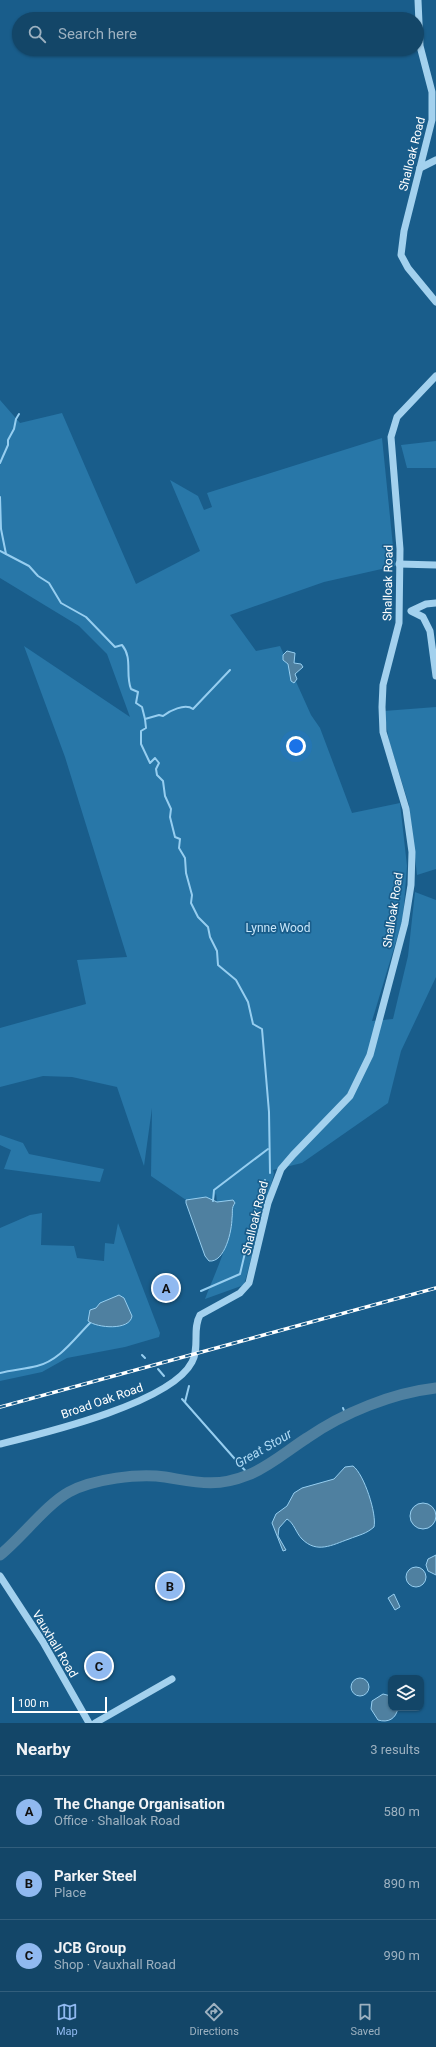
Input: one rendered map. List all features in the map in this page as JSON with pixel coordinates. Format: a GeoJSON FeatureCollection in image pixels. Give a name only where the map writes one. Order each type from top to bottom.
{"type":"FeatureCollection","features":[{"type":"Feature","properties":{"kind":"street","name":"Shalloak Road"},"geometry":{"type":"LineString","coordinates":[[418,0],[419,12]]}},
{"type":"Feature","properties":{"kind":"street","name":"Shalloak Road"},"geometry":{"type":"LineString","coordinates":[[423,56],[432,92],[433,105],[430,131],[404,231],[401,255],[408,268],[436,302]]}},
{"type":"Feature","properties":{"kind":"street"},"geometry":{"type":"LineString","coordinates":[[420,168],[436,160]]}},
{"type":"Feature","properties":{"kind":"street","name":"Shalloak Road"},"geometry":{"type":"LineString","coordinates":[[195,1353],[196,1320],[200,1315],[240,1293],[249,1283],[268,1203],[281,1169],[350,1096],[370,1055],[405,923],[411,885],[412,852],[406,809],[390,759],[382,725],[382,685],[399,623],[398,516],[391,448],[394,425],[397,417],[436,376]]}},
{"type":"Feature","properties":{"kind":"street"},"geometry":{"type":"LineString","coordinates":[[399,564],[436,565]]}},
{"type":"Feature","properties":{"kind":"street"},"geometry":{"type":"LineString","coordinates":[[411,611],[426,604],[436,603]]}},
{"type":"Feature","properties":{"kind":"street"},"geometry":{"type":"LineString","coordinates":[[398,606],[423,617],[430,631],[436,676]]}},
{"type":"Feature","properties":{"kind":"street","name":"Broad Oak Road"},"geometry":{"type":"LineString","coordinates":[[0,1444],[80,1422],[144,1400],[176,1381],[192,1362],[195,1353]]}},
{"type":"Feature","properties":{"kind":"street","name":"Vauxhall Road"},"geometry":{"type":"LineString","coordinates":[[0,1576],[43,1642],[89,1723]]}},
{"type":"Feature","properties":{"kind":"street"},"geometry":{"type":"LineString","coordinates":[[96,1723],[172,1679]]}},
{"type":"Feature","properties":{"kind":"green space","name":"Lynne Wood"},"geometry":{"type":"Polygon","coordinates":[[[0,400],[20,423],[62,413],[136,584],[200,551],[170,480],[198,496],[204,510],[212,507],[207,493],[382,438],[395,566],[324,582],[230,615],[256,651],[280,646],[311,715],[320,728],[352,813],[400,803],[407,866],[403,918],[372,1021],[393,1019],[408,956],[415,892],[436,900],[436,977],[401,1051],[388,1103],[302,1163],[273,1170],[274,1174],[244,1285],[205,1299],[227,1242],[232,1219],[232,1209],[217,1202],[216,1193],[213,1201],[206,1197],[186,1200],[151,1176],[152,1108],[144,1166],[117,1087],[72,1077],[43,1076],[0,1087],[0,1028],[86,1004],[77,960],[127,957],[65,757],[24,646],[130,717],[107,654],[79,626],[0,578],[0,400]]]}},
{"type":"Feature","properties":{"kind":"green space"},"geometry":{"type":"Polygon","coordinates":[[[436,441],[436,468],[407,468],[401,445],[436,441]]]}},
{"type":"Feature","properties":{"kind":"green space"},"geometry":{"type":"Polygon","coordinates":[[[436,707],[436,869],[417,875],[409,805],[389,741],[384,711],[436,707]]]}},
{"type":"Feature","properties":{"kind":"green space"},"geometry":{"type":"Polygon","coordinates":[[[0,1135],[23,1143],[29,1154],[104,1169],[100,1182],[4,1169],[11,1150],[0,1145],[0,1135]]]}},
{"type":"Feature","properties":{"kind":"green space"},"geometry":{"type":"Polygon","coordinates":[[[42,1213],[41,1245],[74,1246],[77,1258],[104,1261],[105,1243],[114,1244],[118,1223],[160,1333],[159,1337],[125,1347],[67,1358],[42,1372],[0,1381],[0,1228],[30,1215],[42,1213]]]}},
{"type":"Feature","properties":{"kind":"shaded area"},"geometry":{"type":"Polygon","coordinates":[[[287,651],[295,653],[294,663],[301,664],[303,667],[295,674],[297,679],[294,683],[291,681],[288,664],[283,660],[283,655],[287,651]]]}},
{"type":"Feature","properties":{"kind":"shaded area"},"geometry":{"type":"Polygon","coordinates":[[[206,1197],[217,1202],[233,1200],[235,1203],[233,1208],[231,1230],[226,1245],[219,1257],[215,1260],[209,1261],[205,1256],[186,1203],[186,1200],[206,1197]]]}},
{"type":"Feature","properties":{"kind":"shaded area"},"geometry":{"type":"Polygon","coordinates":[[[119,1295],[124,1298],[132,1316],[130,1321],[126,1324],[113,1327],[98,1325],[88,1321],[90,1310],[96,1308],[100,1303],[119,1295]]]}},
{"type":"Feature","properties":{"kind":"shaded area"},"geometry":{"type":"Polygon","coordinates":[[[353,1466],[361,1477],[369,1495],[374,1513],[374,1527],[365,1533],[337,1544],[319,1547],[308,1544],[302,1539],[287,1519],[279,1528],[278,1536],[286,1550],[283,1551],[272,1523],[276,1514],[287,1506],[294,1493],[302,1488],[334,1479],[345,1467],[353,1466]]]}},
{"type":"Feature","properties":{"kind":"shaded area"},"geometry":{"type":"Polygon","coordinates":[[[423,1503],[432,1507],[436,1516],[432,1525],[423,1529],[414,1525],[410,1516],[414,1507],[423,1503]]]}},
{"type":"Feature","properties":{"kind":"shaded area"},"geometry":{"type":"Polygon","coordinates":[[[436,1555],[436,1575],[428,1571],[426,1565],[428,1559],[436,1555]]]}},
{"type":"Feature","properties":{"kind":"shaded area"},"geometry":{"type":"Polygon","coordinates":[[[416,1567],[423,1570],[426,1577],[423,1584],[416,1587],[409,1584],[406,1577],[409,1570],[416,1567]]]}},
{"type":"Feature","properties":{"kind":"shaded area"},"geometry":{"type":"Polygon","coordinates":[[[394,1594],[400,1607],[395,1610],[388,1598],[394,1594]]]}},
{"type":"Feature","properties":{"kind":"shaded area"},"geometry":{"type":"Polygon","coordinates":[[[360,1678],[366,1681],[369,1687],[366,1693],[360,1696],[354,1693],[351,1687],[354,1681],[360,1678]]]}},
{"type":"Feature","properties":{"kind":"shaded area"},"geometry":{"type":"Polygon","coordinates":[[[383,1694],[388,1695],[388,1711],[397,1712],[391,1719],[385,1721],[378,1720],[371,1709],[372,1701],[383,1694]]]}},
{"type":"Feature","properties":{"kind":"waterway"},"geometry":{"type":"LineString","coordinates":[[0,463],[19,414]]}},
{"type":"Feature","properties":{"kind":"waterway"},"geometry":{"type":"LineString","coordinates":[[0,497],[1,529],[6,554],[29,566],[38,576],[49,583],[61,603],[86,617],[115,647],[122,645],[127,655],[129,683],[131,689],[138,692],[136,703],[142,707],[145,719]]}},
{"type":"Feature","properties":{"kind":"waterway"},"geometry":{"type":"LineString","coordinates":[[0,551],[6,554]]}},
{"type":"Feature","properties":{"kind":"waterway"},"geometry":{"type":"LineString","coordinates":[[230,670],[193,709],[190,707],[182,707],[163,716],[159,715],[145,719],[146,728],[141,731],[141,744],[150,763],[155,758],[159,763],[156,769],[157,775],[163,781],[165,796],[171,809],[170,817],[175,837],[180,839],[179,848],[185,858],[186,873],[192,895],[191,903],[198,917],[208,927],[210,937],[217,951],[218,965],[236,980],[248,1002],[253,1024],[262,1029],[269,1112],[270,1173]]}},
{"type":"Feature","properties":{"kind":"waterway"},"geometry":{"type":"LineString","coordinates":[[213,1201],[214,1190],[268,1149]]}},
{"type":"Feature","properties":{"kind":"waterway"},"geometry":{"type":"LineString","coordinates":[[201,1291],[240,1274],[260,1189],[265,1180]]}},
{"type":"Feature","properties":{"kind":"waterway"},"geometry":{"type":"LineString","coordinates":[[0,1373],[37,1366],[53,1359],[60,1354],[90,1323]]}},
{"type":"Feature","properties":{"kind":"waterway"},"geometry":{"type":"LineString","coordinates":[[142,1355],[145,1358]]}},
{"type":"Feature","properties":{"kind":"waterway"},"geometry":{"type":"LineString","coordinates":[[158,1369],[164,1376]]}},
{"type":"Feature","properties":{"kind":"waterway"},"geometry":{"type":"LineString","coordinates":[[185,1402],[189,1386]]}},
{"type":"Feature","properties":{"kind":"waterway","name":"Great Stour"},"geometry":{"type":"LineString","coordinates":[[0,1555],[52,1504],[79,1487],[103,1480],[142,1476],[165,1477],[206,1483],[226,1482],[237,1479],[263,1468],[336,1420],[385,1399],[402,1394],[436,1388]]}},
{"type":"Feature","properties":{"kind":"waterway"},"geometry":{"type":"LineString","coordinates":[[182,1399],[249,1475]]}},
{"type":"Feature","properties":{"kind":"waterway"},"geometry":{"type":"LineString","coordinates":[[343,1408],[346,1416]]}},
{"type":"Feature","properties":{"kind":"railway"},"geometry":{"type":"LineString","coordinates":[[0,1407],[436,1288]]}},
{"type":"Feature","properties":{"kind":"place","name":"The Change Organisation"},"geometry":{"type":"Point","coordinates":[166,1288]}},
{"type":"Feature","properties":{"kind":"place","name":"Parker Steel"},"geometry":{"type":"Point","coordinates":[170,1586]}},
{"type":"Feature","properties":{"kind":"place","name":"JCB Group"},"geometry":{"type":"Point","coordinates":[99,1666]}}]}
